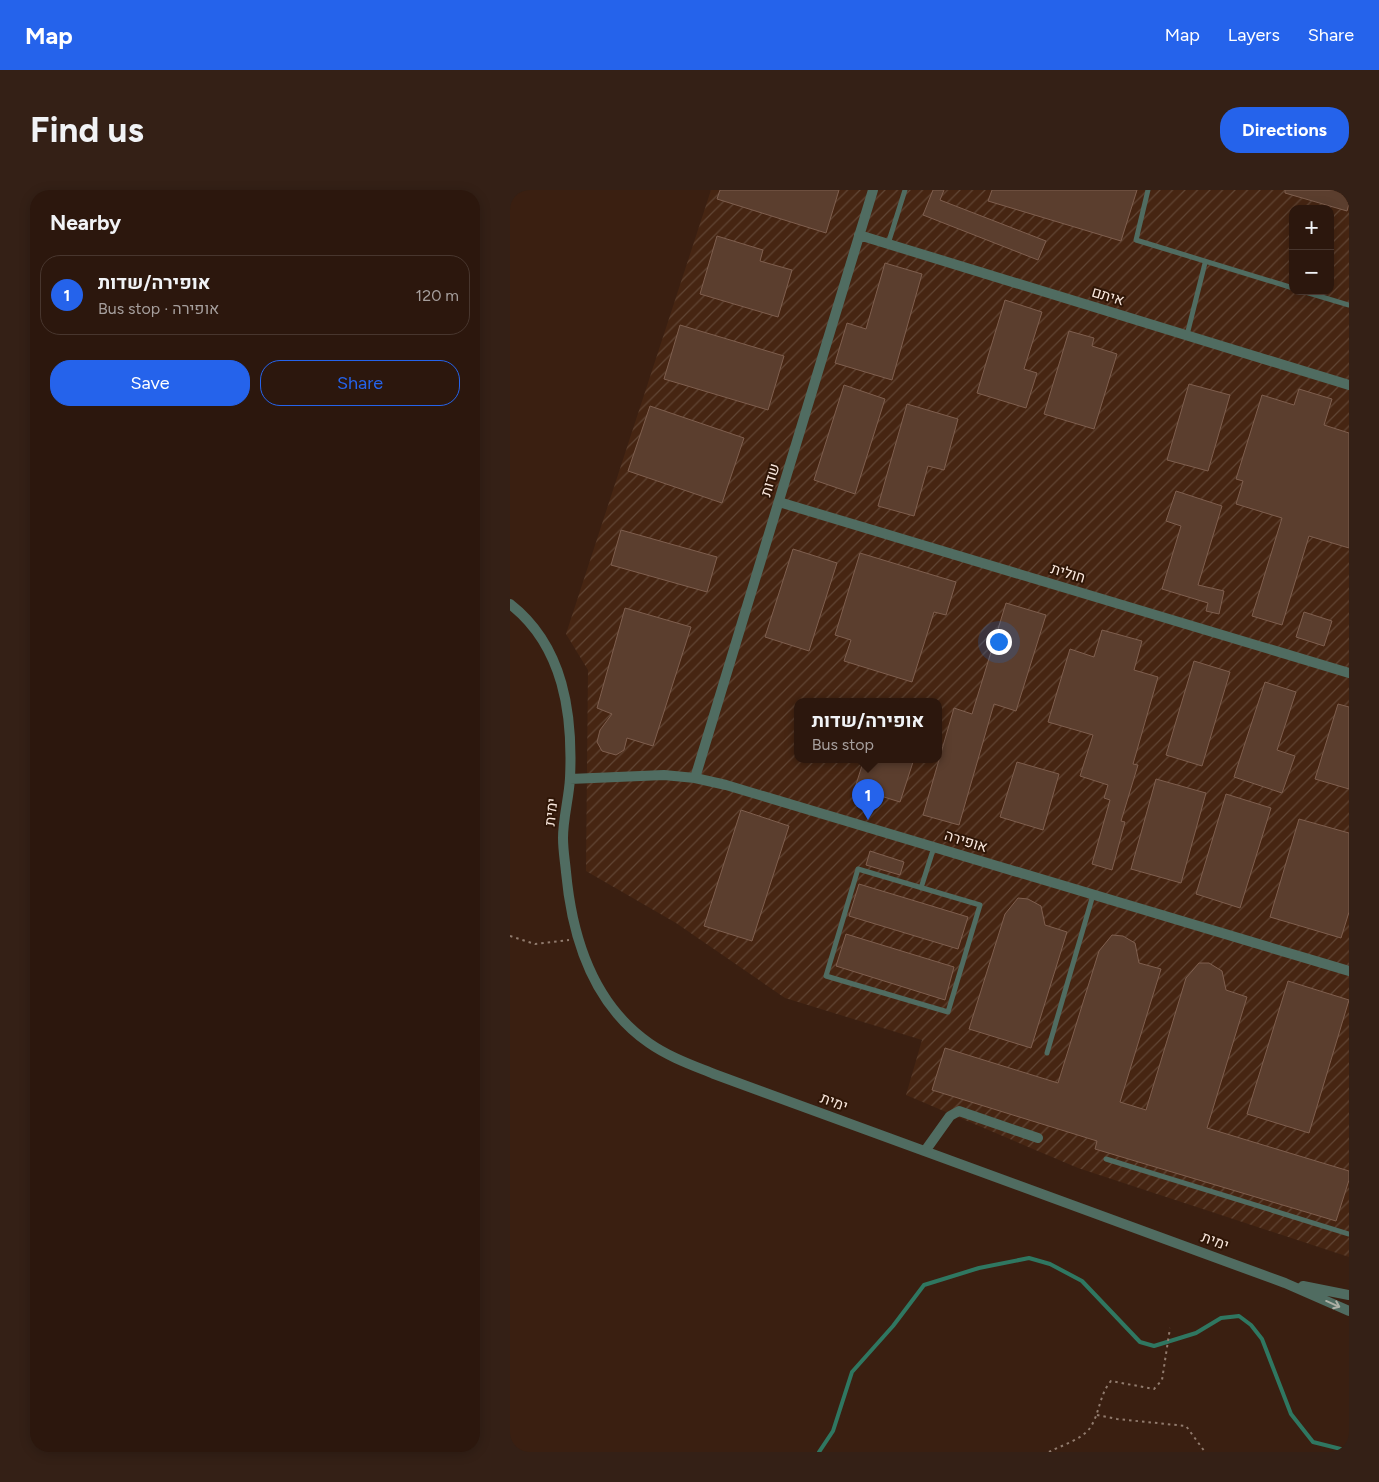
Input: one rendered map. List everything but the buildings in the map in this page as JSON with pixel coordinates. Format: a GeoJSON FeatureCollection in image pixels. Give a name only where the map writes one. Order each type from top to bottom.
{"type":"FeatureCollection","features":[{"type":"Feature","properties":{"kind":"street","name":"שדות"},"geometry":{"type":"LineString","coordinates":[[695,778],[873,190]]}},
{"type":"Feature","properties":{"kind":"street","name":"איתם"},"geometry":{"type":"LineString","coordinates":[[859,236],[1349,385]]}},
{"type":"Feature","properties":{"kind":"street","name":"חולית"},"geometry":{"type":"LineString","coordinates":[[779,502],[1349,673]]}},
{"type":"Feature","properties":{"kind":"street","name":"ימית"},"geometry":{"type":"LineString","coordinates":[[510,604],[522,614],[544,642],[560,672],[570,721],[570,779],[563,839],[568,897],[577,939],[590,974],[607,1000],[625,1022],[649,1043],[676,1058],[714,1074],[1285,1283],[1349,1311]]}},
{"type":"Feature","properties":{"kind":"street","name":"אופירה"},"geometry":{"type":"LineString","coordinates":[[570,779],[664,775],[695,778],[1349,971]]}},
{"type":"Feature","properties":{"kind":"street"},"geometry":{"type":"LineString","coordinates":[[925,1152],[950,1116],[959,1111],[1038,1138]]}},
{"type":"Feature","properties":{"kind":"street","name":"ימית"},"geometry":{"type":"LineString","coordinates":[[1285,1283],[1349,1295]]}},
{"type":"Feature","properties":{"kind":"lane"},"geometry":{"type":"LineString","coordinates":[[888,244],[905,190]]}},
{"type":"Feature","properties":{"kind":"lane"},"geometry":{"type":"LineString","coordinates":[[1148,190],[1136,240],[1205,263],[1289,287]]}},
{"type":"Feature","properties":{"kind":"lane"},"geometry":{"type":"LineString","coordinates":[[1187,335],[1205,263]]}},
{"type":"Feature","properties":{"kind":"lane"},"geometry":{"type":"LineString","coordinates":[[1315,295],[1349,305]]}},
{"type":"Feature","properties":{"kind":"lane"},"geometry":{"type":"LineString","coordinates":[[921,888],[934,847]]}},
{"type":"Feature","properties":{"kind":"lane"},"geometry":{"type":"LineString","coordinates":[[858,869],[921,888],[980,905],[948,1012],[826,976],[858,869]]}},
{"type":"Feature","properties":{"kind":"lane"},"geometry":{"type":"LineString","coordinates":[[1047,1053],[1093,895]]}},
{"type":"Feature","properties":{"kind":"lane"},"geometry":{"type":"LineString","coordinates":[[1106,1159],[1349,1234]]}},
{"type":"Feature","properties":{"kind":"path"},"geometry":{"type":"LineString","coordinates":[[510,936],[535,944],[577,939]]}},
{"type":"Feature","properties":{"kind":"path"},"geometry":{"type":"LineString","coordinates":[[1049,1452],[1081,1436],[1090,1427],[1105,1388],[1111,1381],[1154,1389],[1162,1380],[1170,1328]]}},
{"type":"Feature","properties":{"kind":"path"},"geometry":{"type":"LineString","coordinates":[[1096,1415],[1186,1426],[1205,1452]]}},
{"type":"Feature","properties":{"kind":"shaded area"},"geometry":{"type":"Polygon","coordinates":[[[711,190],[1349,190],[1349,1257],[1078,1168],[906,1095],[922,1040],[785,998],[676,923],[586,871],[588,670],[566,634],[711,190]]]}},
{"type":"Feature","properties":{"kind":"waterway"},"geometry":{"type":"LineString","coordinates":[[819,1452],[833,1431],[852,1372],[893,1326],[924,1285],[979,1268],[1029,1258],[1050,1264],[1082,1281],[1140,1342],[1154,1346],[1196,1333],[1221,1318],[1239,1316],[1251,1325],[1262,1339],[1291,1414],[1313,1442],[1349,1451]]}},
{"type":"Feature","properties":{"kind":"place","name":"אופירה/שדות"},"geometry":{"type":"Point","coordinates":[868,820]}}]}
